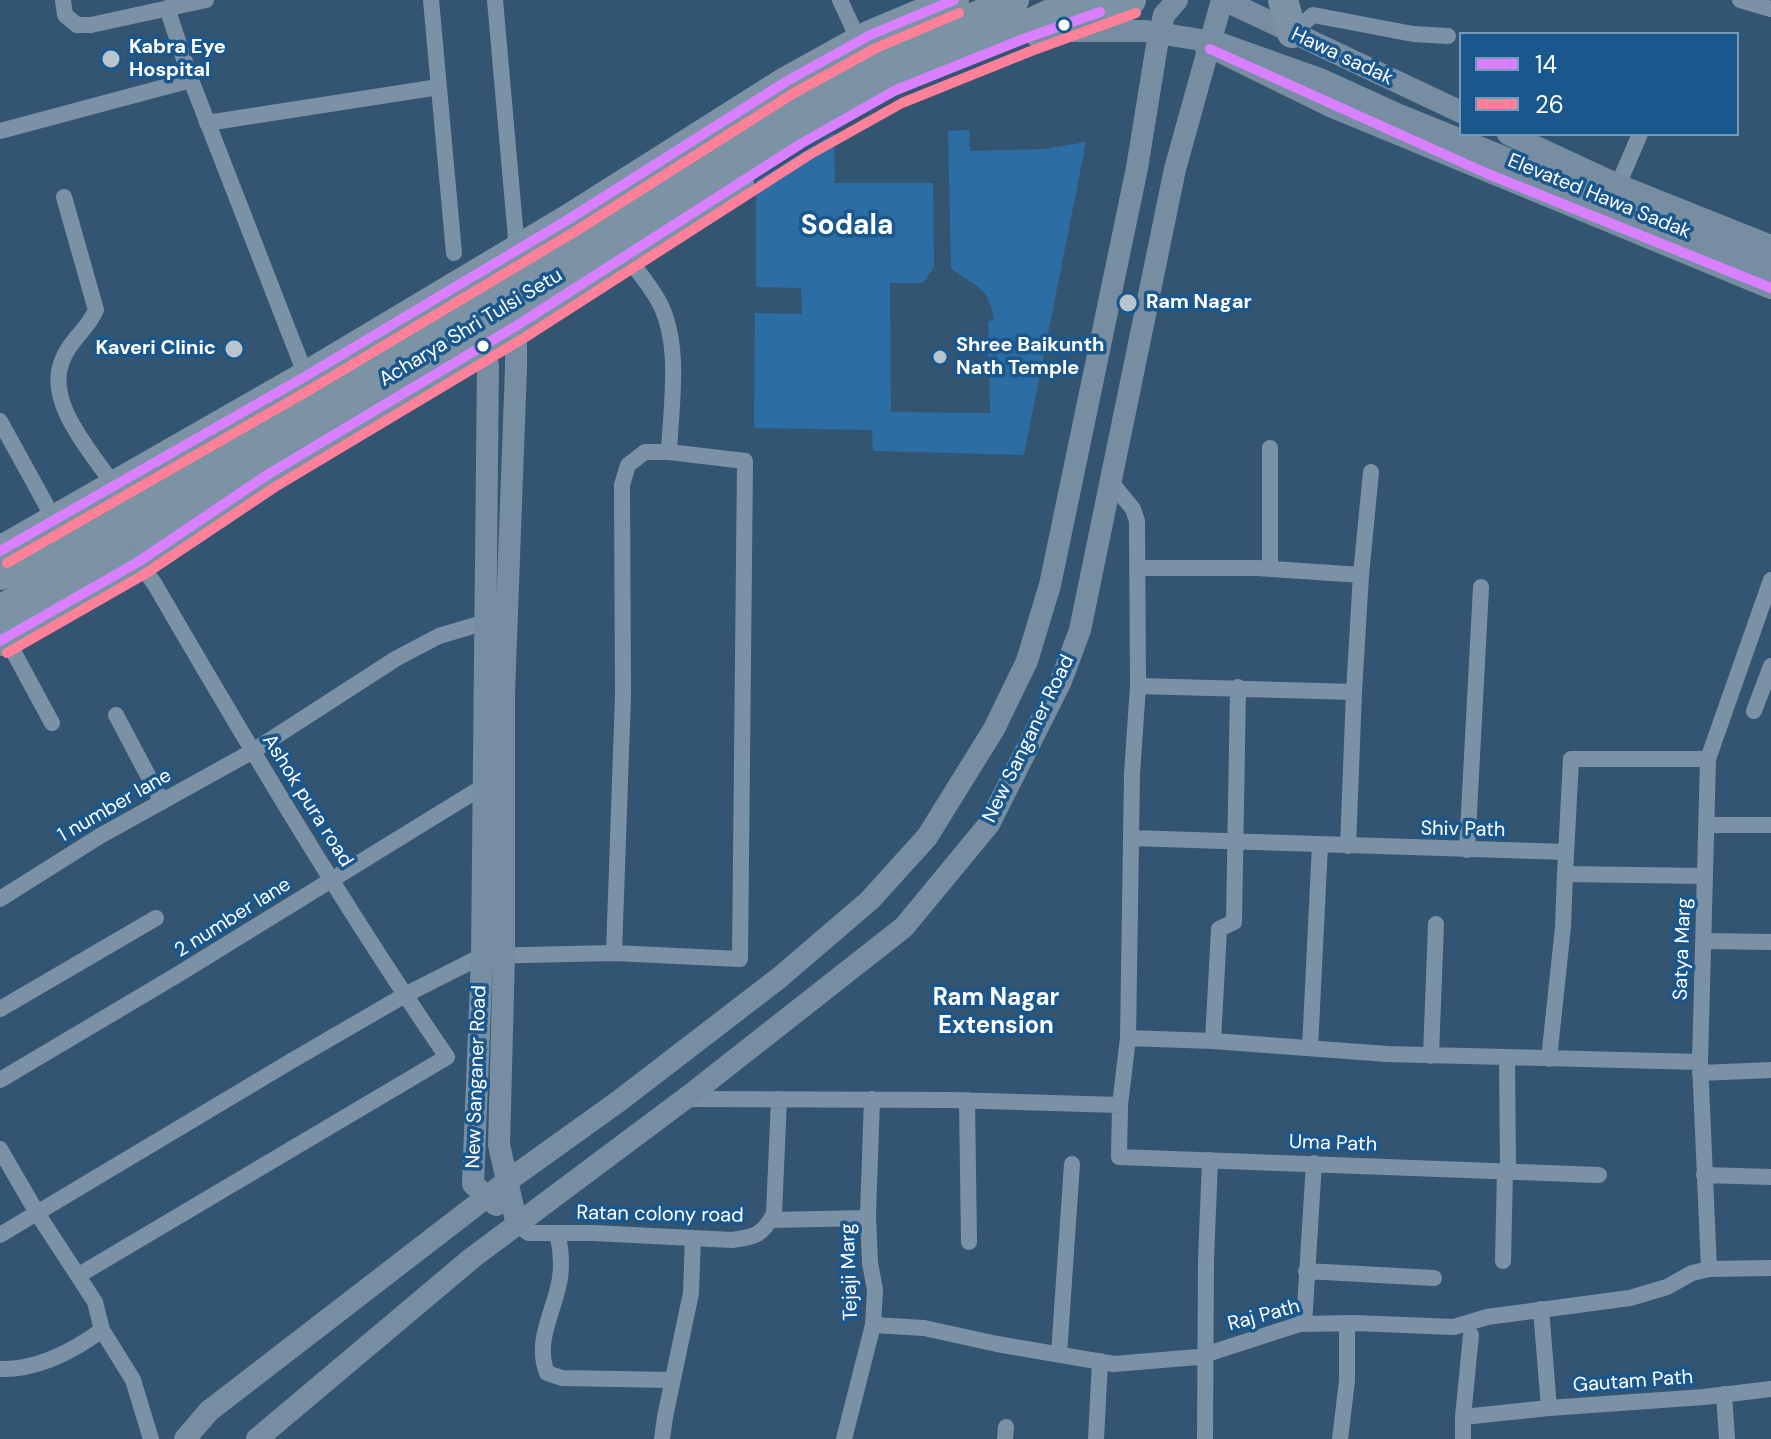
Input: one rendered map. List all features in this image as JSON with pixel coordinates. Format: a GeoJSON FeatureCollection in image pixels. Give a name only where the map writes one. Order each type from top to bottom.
{"type":"FeatureCollection","features":[{"type":"Feature","properties":{"kind":"highway"},"geometry":{"type":"LineString","coordinates":[[0,551],[306,376],[787,81],[859,41],[954,0]]}},
{"type":"Feature","properties":{"kind":"highway","name":"Acharya Shri Tulsi Setu"},"geometry":{"type":"LineString","coordinates":[[0,575],[230,443],[871,62],[1014,0]]}},
{"type":"Feature","properties":{"kind":"highway","name":"Acharya Shri Tulsi Setu"},"geometry":{"type":"LineString","coordinates":[[2,629],[856,96],[1014,31],[1080,0]]}},
{"type":"Feature","properties":{"kind":"highway"},"geometry":{"type":"LineString","coordinates":[[2,629],[138,562],[267,475],[516,326],[802,143],[896,90],[1131,0]]}},
{"type":"Feature","properties":{"kind":"highway"},"geometry":{"type":"LineString","coordinates":[[1283,0],[1292,33]]}},
{"type":"Feature","properties":{"kind":"main road","name":"New Sanganer Road"},"geometry":{"type":"LineString","coordinates":[[257,1439],[450,1276],[686,1099],[904,927],[989,824],[1061,681],[1080,630],[1175,169],[1223,0]]}},
{"type":"Feature","properties":{"kind":"main road","name":"Hawa sadak"},"geometry":{"type":"LineString","coordinates":[[1223,0],[1459,111]]}},
{"type":"Feature","properties":{"kind":"main road","name":"New Sanganer Road"},"geometry":{"type":"LineString","coordinates":[[1164,5],[1210,49]]}},
{"type":"Feature","properties":{"kind":"main road","name":"New Sanganer Road"},"geometry":{"type":"LineString","coordinates":[[185,1439],[209,1411],[506,1182],[656,1073],[779,978],[870,900],[927,837],[994,729],[1027,661],[1050,585],[1137,168],[1164,5]]}},
{"type":"Feature","properties":{"kind":"main road","name":"Elevated Hawa Sadak"},"geometry":{"type":"LineString","coordinates":[[1014,31],[1146,31],[1219,43],[1305,73],[1399,115],[1771,265]]}},
{"type":"Feature","properties":{"kind":"main road"},"geometry":{"type":"LineString","coordinates":[[1210,49],[1328,105],[1771,288]]}},
{"type":"Feature","properties":{"kind":"main road"},"geometry":{"type":"LineString","coordinates":[[1512,136],[1618,185],[1771,246]]}},
{"type":"Feature","properties":{"kind":"main road","name":"New Sanganer Road"},"geometry":{"type":"LineString","coordinates":[[504,257],[516,326],[504,693],[493,955],[473,1184],[517,1225]]}},
{"type":"Feature","properties":{"kind":"main road","name":"New Sanganer Road"},"geometry":{"type":"LineString","coordinates":[[456,286],[483,345],[488,365],[484,786],[499,1145],[517,1225]]}},
{"type":"Feature","properties":{"kind":"street"},"geometry":{"type":"LineString","coordinates":[[63,0],[65,15],[77,25],[91,25],[157,6],[206,0]]}},
{"type":"Feature","properties":{"kind":"street"},"geometry":{"type":"LineString","coordinates":[[431,0],[454,253]]}},
{"type":"Feature","properties":{"kind":"street"},"geometry":{"type":"LineString","coordinates":[[495,0],[504,257]]}},
{"type":"Feature","properties":{"kind":"street"},"geometry":{"type":"LineString","coordinates":[[840,0],[859,41]]}},
{"type":"Feature","properties":{"kind":"street"},"geometry":{"type":"LineString","coordinates":[[1740,0],[1771,9]]}},
{"type":"Feature","properties":{"kind":"street"},"geometry":{"type":"LineString","coordinates":[[157,6],[191,80],[306,376]]}},
{"type":"Feature","properties":{"kind":"street"},"geometry":{"type":"LineString","coordinates":[[1292,33],[1313,15],[1413,34],[1448,36]]}},
{"type":"Feature","properties":{"kind":"street"},"geometry":{"type":"LineString","coordinates":[[0,131],[191,80]]}},
{"type":"Feature","properties":{"kind":"street"},"geometry":{"type":"LineString","coordinates":[[207,123],[439,87]]}},
{"type":"Feature","properties":{"kind":"street"},"geometry":{"type":"LineString","coordinates":[[1618,185],[1639,136]]}},
{"type":"Feature","properties":{"kind":"street"},"geometry":{"type":"LineString","coordinates":[[64,197],[96,310],[62,359],[56,381],[61,405],[114,486]]}},
{"type":"Feature","properties":{"kind":"street"},"geometry":{"type":"LineString","coordinates":[[625,254],[659,301],[669,332],[672,365],[669,452]]}},
{"type":"Feature","properties":{"kind":"street"},"geometry":{"type":"LineString","coordinates":[[0,421],[55,521]]}},
{"type":"Feature","properties":{"kind":"street"},"geometry":{"type":"LineString","coordinates":[[1270,448],[1270,569]]}},
{"type":"Feature","properties":{"kind":"street"},"geometry":{"type":"LineString","coordinates":[[0,1235],[405,995],[493,955],[614,953],[740,959],[745,461],[645,452],[628,465],[622,485],[623,696],[614,953]]}},
{"type":"Feature","properties":{"kind":"street"},"geometry":{"type":"LineString","coordinates":[[1348,846],[1361,575],[1371,472]]}},
{"type":"Feature","properties":{"kind":"street"},"geometry":{"type":"LineString","coordinates":[[686,1099],[967,1100],[1120,1105],[1128,1038],[1131,838],[1138,686],[1137,516],[1111,482]]}},
{"type":"Feature","properties":{"kind":"street","name":"Ashok pura road"},"geometry":{"type":"LineString","coordinates":[[79,1275],[447,1057],[332,880],[154,583],[138,562]]}},
{"type":"Feature","properties":{"kind":"street"},"geometry":{"type":"LineString","coordinates":[[1137,568],[1270,569],[1361,575]]}},
{"type":"Feature","properties":{"kind":"street","name":"Satya Marg"},"geometry":{"type":"LineString","coordinates":[[1709,1269],[1700,1067],[1708,759],[1771,580]]}},
{"type":"Feature","properties":{"kind":"street"},"geometry":{"type":"LineString","coordinates":[[1467,850],[1481,587]]}},
{"type":"Feature","properties":{"kind":"street","name":"1 number lane"},"geometry":{"type":"LineString","coordinates":[[0,899],[100,836],[253,751],[397,658],[439,636],[486,622]]}},
{"type":"Feature","properties":{"kind":"street"},"geometry":{"type":"LineString","coordinates":[[2,629],[52,723]]}},
{"type":"Feature","properties":{"kind":"street"},"geometry":{"type":"LineString","coordinates":[[1754,711],[1771,666]]}},
{"type":"Feature","properties":{"kind":"street"},"geometry":{"type":"LineString","coordinates":[[1138,686],[1354,692]]}},
{"type":"Feature","properties":{"kind":"street"},"geometry":{"type":"LineString","coordinates":[[1213,1041],[1219,929],[1234,922],[1238,687]]}},
{"type":"Feature","properties":{"kind":"street"},"geometry":{"type":"LineString","coordinates":[[116,715],[162,802]]}},
{"type":"Feature","properties":{"kind":"street"},"geometry":{"type":"LineString","coordinates":[[1549,1059],[1563,927],[1571,759],[1708,759]]}},
{"type":"Feature","properties":{"kind":"street","name":"2 number lane"},"geometry":{"type":"LineString","coordinates":[[0,1080],[484,786]]}},
{"type":"Feature","properties":{"kind":"street"},"geometry":{"type":"LineString","coordinates":[[1706,825],[1771,825]]}},
{"type":"Feature","properties":{"kind":"street","name":"Shiv Path"},"geometry":{"type":"LineString","coordinates":[[1131,838],[1237,844],[1566,852]]}},
{"type":"Feature","properties":{"kind":"street"},"geometry":{"type":"LineString","coordinates":[[1310,1048],[1320,845]]}},
{"type":"Feature","properties":{"kind":"street"},"geometry":{"type":"LineString","coordinates":[[1565,874],[1705,876]]}},
{"type":"Feature","properties":{"kind":"street"},"geometry":{"type":"LineString","coordinates":[[0,1009],[156,918]]}},
{"type":"Feature","properties":{"kind":"street"},"geometry":{"type":"LineString","coordinates":[[1431,1056],[1436,924]]}},
{"type":"Feature","properties":{"kind":"street"},"geometry":{"type":"LineString","coordinates":[[1703,941],[1771,942]]}},
{"type":"Feature","properties":{"kind":"street"},"geometry":{"type":"LineString","coordinates":[[1128,1038],[1431,1056],[1771,1070]]}},
{"type":"Feature","properties":{"kind":"street"},"geometry":{"type":"LineString","coordinates":[[1503,1261],[1507,1058]]}},
{"type":"Feature","properties":{"kind":"street","name":"Ratan colony road"},"geometry":{"type":"LineString","coordinates":[[517,1225],[529,1233],[732,1240],[751,1238],[766,1229],[774,1214],[779,1099]]}},
{"type":"Feature","properties":{"kind":"street","name":"Tejaji Marg"},"geometry":{"type":"LineString","coordinates":[[844,1439],[873,1325],[875,1290],[868,1218],[872,1099]]}},
{"type":"Feature","properties":{"kind":"street"},"geometry":{"type":"LineString","coordinates":[[967,1100],[969,1242]]}},
{"type":"Feature","properties":{"kind":"street","name":"Uma Path"},"geometry":{"type":"LineString","coordinates":[[1120,1105],[1119,1157],[1599,1175]]}},
{"type":"Feature","properties":{"kind":"street"},"geometry":{"type":"LineString","coordinates":[[0,1149],[5,1170],[95,1302],[102,1330],[133,1380],[151,1439]]}},
{"type":"Feature","properties":{"kind":"street"},"geometry":{"type":"LineString","coordinates":[[1205,1439],[1204,1354],[1210,1160]]}},
{"type":"Feature","properties":{"kind":"street"},"geometry":{"type":"LineString","coordinates":[[1304,1324],[1314,1163]]}},
{"type":"Feature","properties":{"kind":"street"},"geometry":{"type":"LineString","coordinates":[[1059,1354],[1072,1164]]}},
{"type":"Feature","properties":{"kind":"street"},"geometry":{"type":"LineString","coordinates":[[1704,1175],[1771,1177]]}},
{"type":"Feature","properties":{"kind":"street"},"geometry":{"type":"LineString","coordinates":[[771,1220],[868,1218]]}},
{"type":"Feature","properties":{"kind":"street"},"geometry":{"type":"LineString","coordinates":[[557,1233],[561,1250],[560,1277],[543,1336],[542,1361],[547,1373],[562,1378],[672,1380]]}},
{"type":"Feature","properties":{"kind":"street"},"geometry":{"type":"LineString","coordinates":[[662,1439],[691,1293],[693,1238]]}},
{"type":"Feature","properties":{"kind":"street"},"geometry":{"type":"LineString","coordinates":[[1709,1269],[1771,1268]]}},
{"type":"Feature","properties":{"kind":"street","name":"Raj Path"},"geometry":{"type":"LineString","coordinates":[[873,1325],[924,1328],[1114,1364],[1204,1354],[1304,1324],[1454,1327],[1487,1317],[1630,1298],[1667,1287],[1692,1273],[1709,1269]]}},
{"type":"Feature","properties":{"kind":"street"},"geometry":{"type":"LineString","coordinates":[[1306,1271],[1434,1278]]}},
{"type":"Feature","properties":{"kind":"street","name":"Gautam Path"},"geometry":{"type":"LineString","coordinates":[[1541,1309],[1549,1408],[1771,1389]]}},
{"type":"Feature","properties":{"kind":"street"},"geometry":{"type":"LineString","coordinates":[[1340,1439],[1347,1381],[1347,1323]]}},
{"type":"Feature","properties":{"kind":"street"},"geometry":{"type":"LineString","coordinates":[[0,1369],[38,1365],[79,1347],[102,1330]]}},
{"type":"Feature","properties":{"kind":"street"},"geometry":{"type":"LineString","coordinates":[[1463,1439],[1471,1335]]}},
{"type":"Feature","properties":{"kind":"street"},"geometry":{"type":"LineString","coordinates":[[1096,1439],[1100,1361]]}},
{"type":"Feature","properties":{"kind":"street"},"geometry":{"type":"LineString","coordinates":[[1724,1394],[1727,1439]]}},
{"type":"Feature","properties":{"kind":"street"},"geometry":{"type":"LineString","coordinates":[[1463,1417],[1549,1408]]}},
{"type":"Feature","properties":{"kind":"shaded area"},"geometry":{"type":"Polygon","coordinates":[[[969,130],[970,151],[1043,149],[1086,142],[1024,455],[873,451],[872,430],[754,428],[755,313],[802,314],[801,288],[756,287],[756,181],[834,133],[835,183],[933,183],[934,267],[923,283],[890,283],[891,412],[990,413],[988,322],[994,319],[991,307],[979,288],[951,268],[948,131],[969,130]]]}},
{"type":"Feature","properties":{"kind":"transit line","name":"14"},"geometry":{"type":"LineString","coordinates":[[0,551],[306,376],[569,219],[787,81],[870,35],[954,0]]}},
{"type":"Feature","properties":{"kind":"transit line","name":"14"},"geometry":{"type":"LineString","coordinates":[[0,641],[138,562],[267,475],[516,326],[802,143],[896,90],[1100,12]]}},
{"type":"Feature","properties":{"kind":"transit line","name":"26"},"geometry":{"type":"LineString","coordinates":[[7,563],[313,388],[576,231],[794,93],[876,48],[959,13]]}},
{"type":"Feature","properties":{"kind":"transit line","name":"26"},"geometry":{"type":"LineString","coordinates":[[7,653],[145,574],[275,487],[524,338],[809,155],[902,103],[1136,13]]}},
{"type":"Feature","properties":{"kind":"transit line","name":"14"},"geometry":{"type":"LineString","coordinates":[[1210,49],[1488,174],[1771,288]]}},
{"type":"Feature","properties":{"kind":"place","name":"Kabra Eye Hospital"},"geometry":{"type":"Point","coordinates":[111,59]}},
{"type":"Feature","properties":{"kind":"place","name":"Ram Nagar"},"geometry":{"type":"Point","coordinates":[1128,303]}},
{"type":"Feature","properties":{"kind":"place","name":"Kaveri Clinic"},"geometry":{"type":"Point","coordinates":[234,349]}},
{"type":"Feature","properties":{"kind":"place","name":"Shree Baikunth Nath Temple"},"geometry":{"type":"Point","coordinates":[940,357]}},
{"type":"Feature","properties":{"kind":"district","name":"Sodala"},"geometry":{"type":"Point","coordinates":[847,227]}},
{"type":"Feature","properties":{"kind":"district","name":"Ram Nagar Extension"},"geometry":{"type":"Point","coordinates":[996,1013]}}]}
